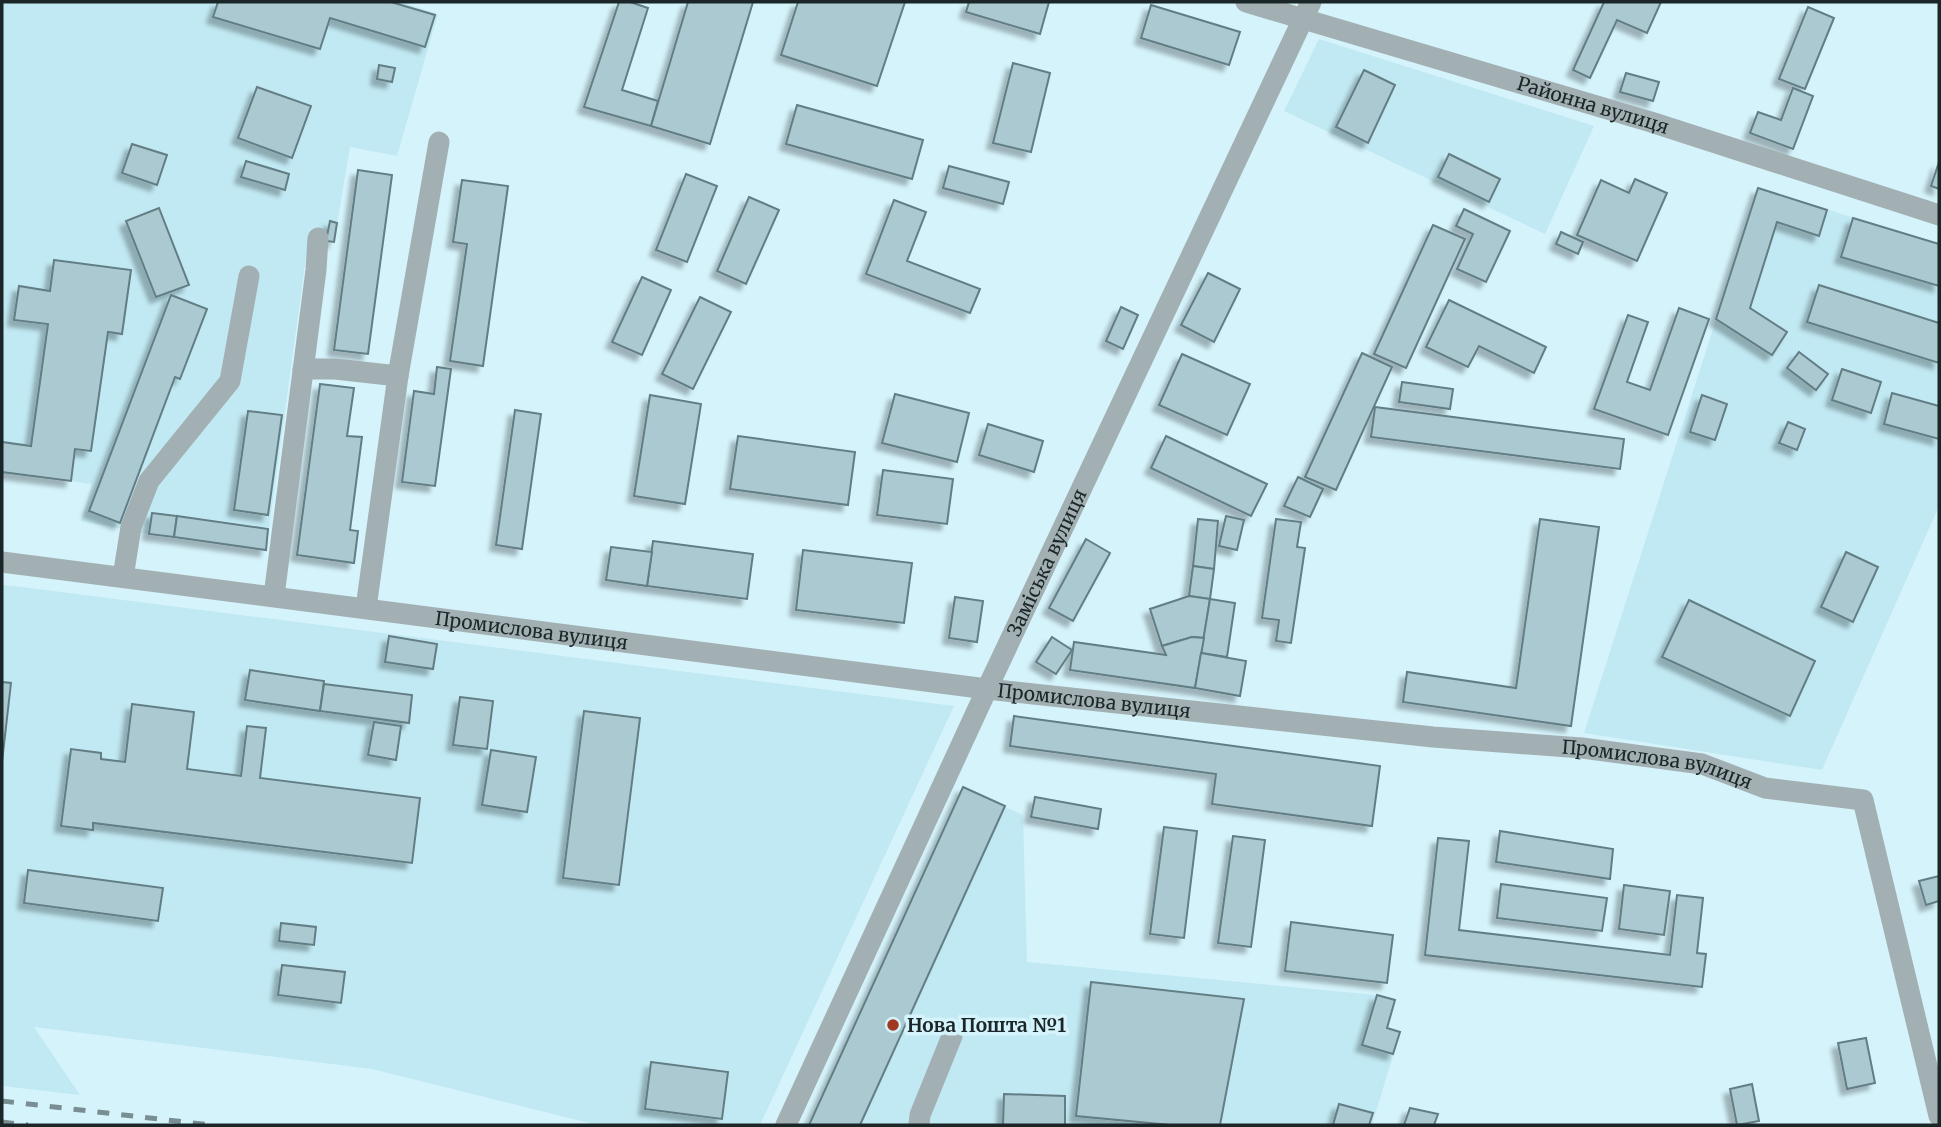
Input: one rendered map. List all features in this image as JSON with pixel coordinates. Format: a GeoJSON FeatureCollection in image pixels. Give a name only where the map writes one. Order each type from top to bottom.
{"type":"FeatureCollection","features":[{"type":"Feature","properties":{"kind":"street","name":"Районна вулиця"},"geometry":{"type":"LineString","coordinates":[[1246,2],[1307,11],[1939,215]]}},
{"type":"Feature","properties":{"kind":"street","name":"Заміська вулиця"},"geometry":{"type":"LineString","coordinates":[[786,1125],[987,689],[1307,11]]}},
{"type":"Feature","properties":{"kind":"street"},"geometry":{"type":"LineString","coordinates":[[366,608],[398,376],[439,142]]}},
{"type":"Feature","properties":{"kind":"street"},"geometry":{"type":"LineString","coordinates":[[274,596],[316,270],[317,238]]}},
{"type":"Feature","properties":{"kind":"street"},"geometry":{"type":"LineString","coordinates":[[123,578],[131,527],[149,481],[229,381],[249,276]]}},
{"type":"Feature","properties":{"kind":"street"},"geometry":{"type":"LineString","coordinates":[[303,369],[335,369],[398,376]]}},
{"type":"Feature","properties":{"kind":"street","name":"Промислова вулиця"},"geometry":{"type":"LineString","coordinates":[[2,562],[987,689],[1433,737],[1582,748],[1702,764],[1765,788],[1863,800],[1939,1116]]}},
{"type":"Feature","properties":{"kind":"street"},"geometry":{"type":"LineString","coordinates":[[919,1125],[920,1115],[952,1036]]}},
{"type":"Feature","properties":{"kind":"shaded area"},"geometry":{"type":"Polygon","coordinates":[[[2,2],[401,2],[438,14],[397,156],[350,147],[334,242],[309,236],[266,550],[149,534],[81,521],[92,484],[2,472],[2,2]]]}},
{"type":"Feature","properties":{"kind":"shaded area"},"geometry":{"type":"Polygon","coordinates":[[[1319,39],[1594,126],[1545,234],[1284,111],[1319,39]]]}},
{"type":"Feature","properties":{"kind":"shaded area"},"geometry":{"type":"Polygon","coordinates":[[[1758,188],[1939,244],[1939,506],[1822,770],[1584,733],[1758,188]]]}},
{"type":"Feature","properties":{"kind":"shaded area"},"geometry":{"type":"Polygon","coordinates":[[[2,585],[954,706],[760,1125],[597,1125],[372,1069],[34,1027],[80,1095],[2,1086],[2,585]]]}},
{"type":"Feature","properties":{"kind":"shaded area"},"geometry":{"type":"Polygon","coordinates":[[[963,787],[1023,815],[1027,962],[1377,995],[1395,1000],[1387,1028],[1400,1032],[1372,1125],[809,1125],[963,787]]]}},
{"type":"Feature","properties":{"kind":"building"},"geometry":{"type":"Polygon","coordinates":[[[218,2],[391,2],[435,15],[425,47],[330,18],[320,49],[213,17],[218,2]]]}},
{"type":"Feature","properties":{"kind":"building"},"geometry":{"type":"Polygon","coordinates":[[[619,2],[630,2],[648,8],[622,90],[658,101],[651,126],[584,107],[619,2]]]}},
{"type":"Feature","properties":{"kind":"building"},"geometry":{"type":"Polygon","coordinates":[[[688,2],[753,2],[710,144],[651,126],[688,2]]]}},
{"type":"Feature","properties":{"kind":"building"},"geometry":{"type":"Polygon","coordinates":[[[798,2],[905,2],[877,86],[781,55],[798,2]]]}},
{"type":"Feature","properties":{"kind":"building"},"geometry":{"type":"Polygon","coordinates":[[[969,2],[1049,2],[1040,34],[966,12],[969,2]]]}},
{"type":"Feature","properties":{"kind":"building"},"geometry":{"type":"Polygon","coordinates":[[[1604,2],[1661,2],[1647,33],[1617,20],[1590,78],[1573,70],[1604,2]]]}},
{"type":"Feature","properties":{"kind":"building"},"geometry":{"type":"Polygon","coordinates":[[[1151,5],[1240,32],[1229,65],[1141,38],[1151,5]]]}},
{"type":"Feature","properties":{"kind":"building"},"geometry":{"type":"Polygon","coordinates":[[[1808,7],[1834,18],[1805,89],[1779,79],[1808,7]]]}},
{"type":"Feature","properties":{"kind":"building"},"geometry":{"type":"Polygon","coordinates":[[[1013,63],[1050,73],[1031,152],[993,143],[1013,63]]]}},
{"type":"Feature","properties":{"kind":"building"},"geometry":{"type":"Polygon","coordinates":[[[379,65],[395,68],[392,82],[377,79],[379,65]]]}},
{"type":"Feature","properties":{"kind":"building"},"geometry":{"type":"Polygon","coordinates":[[[1364,70],[1395,85],[1368,143],[1336,127],[1364,70]]]}},
{"type":"Feature","properties":{"kind":"building"},"geometry":{"type":"Polygon","coordinates":[[[1626,73],[1659,82],[1653,101],[1620,92],[1626,73]]]}},
{"type":"Feature","properties":{"kind":"building"},"geometry":{"type":"Polygon","coordinates":[[[257,87],[311,106],[292,158],[238,138],[257,87]]]}},
{"type":"Feature","properties":{"kind":"building"},"geometry":{"type":"Polygon","coordinates":[[[1793,88],[1813,96],[1793,149],[1750,133],[1758,112],[1781,120],[1793,88]]]}},
{"type":"Feature","properties":{"kind":"building"},"geometry":{"type":"Polygon","coordinates":[[[797,105],[923,140],[912,179],[786,144],[797,105]]]}},
{"type":"Feature","properties":{"kind":"building"},"geometry":{"type":"Polygon","coordinates":[[[132,144],[167,155],[157,185],[122,173],[132,144]]]}},
{"type":"Feature","properties":{"kind":"building"},"geometry":{"type":"Polygon","coordinates":[[[1449,154],[1500,179],[1489,202],[1438,177],[1449,154]]]}},
{"type":"Feature","properties":{"kind":"building"},"geometry":{"type":"Polygon","coordinates":[[[246,161],[289,174],[285,190],[241,177],[246,161]]]}},
{"type":"Feature","properties":{"kind":"building"},"geometry":{"type":"Polygon","coordinates":[[[1939,162],[1939,189],[1931,186],[1939,162]]]}},
{"type":"Feature","properties":{"kind":"building"},"geometry":{"type":"Polygon","coordinates":[[[949,166],[1009,182],[1003,204],[943,188],[949,166]]]}},
{"type":"Feature","properties":{"kind":"building"},"geometry":{"type":"Polygon","coordinates":[[[358,170],[392,175],[368,354],[334,350],[358,170]]]}},
{"type":"Feature","properties":{"kind":"building"},"geometry":{"type":"Polygon","coordinates":[[[686,174],[717,186],[687,262],[656,250],[686,174]]]}},
{"type":"Feature","properties":{"kind":"building"},"geometry":{"type":"Polygon","coordinates":[[[1635,179],[1667,193],[1637,261],[1577,235],[1601,180],[1629,193],[1635,179]]]}},
{"type":"Feature","properties":{"kind":"building"},"geometry":{"type":"Polygon","coordinates":[[[462,180],[508,186],[483,366],[450,361],[467,244],[453,242],[462,180]]]}},
{"type":"Feature","properties":{"kind":"building"},"geometry":{"type":"Polygon","coordinates":[[[1758,188],[1827,210],[1819,236],[1777,222],[1750,308],[1787,332],[1772,355],[1716,319],[1758,188]]]}},
{"type":"Feature","properties":{"kind":"building"},"geometry":{"type":"Polygon","coordinates":[[[749,197],[779,210],[746,284],[717,271],[749,197]]]}},
{"type":"Feature","properties":{"kind":"building"},"geometry":{"type":"Polygon","coordinates":[[[894,200],[926,212],[907,261],[980,289],[970,313],[866,274],[894,200]]]}},
{"type":"Feature","properties":{"kind":"building"},"geometry":{"type":"Polygon","coordinates":[[[159,208],[189,285],[156,297],[126,221],[159,208]]]}},
{"type":"Feature","properties":{"kind":"building"},"geometry":{"type":"Polygon","coordinates":[[[1464,209],[1510,231],[1486,282],[1457,269],[1473,234],[1456,226],[1464,209]]]}},
{"type":"Feature","properties":{"kind":"building"},"geometry":{"type":"Polygon","coordinates":[[[1853,218],[1939,244],[1939,286],[1841,257],[1853,218]]]}},
{"type":"Feature","properties":{"kind":"building"},"geometry":{"type":"Polygon","coordinates":[[[330,221],[337,223],[334,242],[326,241],[330,221]]]}},
{"type":"Feature","properties":{"kind":"building"},"geometry":{"type":"Polygon","coordinates":[[[1433,225],[1465,239],[1406,368],[1374,354],[1433,225]]]}},
{"type":"Feature","properties":{"kind":"building"},"geometry":{"type":"Polygon","coordinates":[[[1561,232],[1583,242],[1578,254],[1556,244],[1561,232]]]}},
{"type":"Feature","properties":{"kind":"building"},"geometry":{"type":"Polygon","coordinates":[[[54,260],[131,270],[122,334],[108,332],[91,451],[75,449],[71,481],[2,472],[2,442],[31,446],[48,324],[14,320],[19,286],[50,291],[54,260]]]}},
{"type":"Feature","properties":{"kind":"building"},"geometry":{"type":"Polygon","coordinates":[[[1208,273],[1240,289],[1214,342],[1181,325],[1208,273]]]}},
{"type":"Feature","properties":{"kind":"building"},"geometry":{"type":"Polygon","coordinates":[[[642,277],[671,290],[642,355],[612,342],[642,277]]]}},
{"type":"Feature","properties":{"kind":"building"},"geometry":{"type":"Polygon","coordinates":[[[1819,285],[1939,323],[1939,363],[1807,322],[1819,285]]]}},
{"type":"Feature","properties":{"kind":"building"},"geometry":{"type":"Polygon","coordinates":[[[171,295],[207,309],[180,379],[175,377],[120,523],[89,511],[171,295]]]}},
{"type":"Feature","properties":{"kind":"building"},"geometry":{"type":"Polygon","coordinates":[[[700,297],[731,312],[693,389],[662,374],[700,297]]]}},
{"type":"Feature","properties":{"kind":"building"},"geometry":{"type":"Polygon","coordinates":[[[1449,300],[1546,347],[1534,373],[1479,346],[1468,367],[1426,347],[1449,300]]]}},
{"type":"Feature","properties":{"kind":"building"},"geometry":{"type":"Polygon","coordinates":[[[1121,307],[1138,315],[1123,349],[1106,341],[1121,307]]]}},
{"type":"Feature","properties":{"kind":"building"},"geometry":{"type":"Polygon","coordinates":[[[1679,308],[1709,319],[1668,435],[1594,409],[1628,315],[1648,322],[1627,382],[1650,390],[1679,308]]]}},
{"type":"Feature","properties":{"kind":"building"},"geometry":{"type":"Polygon","coordinates":[[[1799,352],[1828,374],[1816,390],[1787,368],[1799,352]]]}},
{"type":"Feature","properties":{"kind":"building"},"geometry":{"type":"Polygon","coordinates":[[[1362,353],[1392,367],[1336,490],[1305,477],[1362,353]]]}},
{"type":"Feature","properties":{"kind":"building"},"geometry":{"type":"Polygon","coordinates":[[[1182,354],[1250,384],[1227,435],[1159,405],[1182,354]]]}},
{"type":"Feature","properties":{"kind":"building"},"geometry":{"type":"Polygon","coordinates":[[[437,367],[451,369],[435,486],[402,482],[414,391],[434,394],[437,367]]]}},
{"type":"Feature","properties":{"kind":"building"},"geometry":{"type":"Polygon","coordinates":[[[1842,369],[1881,382],[1871,413],[1832,400],[1842,369]]]}},
{"type":"Feature","properties":{"kind":"building"},"geometry":{"type":"Polygon","coordinates":[[[1402,382],[1453,389],[1450,409],[1399,402],[1402,382]]]}},
{"type":"Feature","properties":{"kind":"building"},"geometry":{"type":"Polygon","coordinates":[[[320,384],[354,388],[347,436],[362,437],[350,530],[358,531],[354,563],[297,555],[320,384]]]}},
{"type":"Feature","properties":{"kind":"building"},"geometry":{"type":"Polygon","coordinates":[[[1892,393],[1939,406],[1939,439],[1884,424],[1892,393]]]}},
{"type":"Feature","properties":{"kind":"building"},"geometry":{"type":"Polygon","coordinates":[[[895,394],[969,413],[957,462],[882,443],[895,394]]]}},
{"type":"Feature","properties":{"kind":"building"},"geometry":{"type":"Polygon","coordinates":[[[650,395],[701,404],[685,504],[634,496],[650,395]]]}},
{"type":"Feature","properties":{"kind":"building"},"geometry":{"type":"Polygon","coordinates":[[[1702,395],[1727,404],[1715,440],[1690,432],[1702,395]]]}},
{"type":"Feature","properties":{"kind":"building"},"geometry":{"type":"Polygon","coordinates":[[[1375,407],[1624,439],[1620,469],[1371,437],[1375,407]]]}},
{"type":"Feature","properties":{"kind":"building"},"geometry":{"type":"Polygon","coordinates":[[[515,410],[541,414],[522,549],[496,545],[515,410]]]}},
{"type":"Feature","properties":{"kind":"building"},"geometry":{"type":"Polygon","coordinates":[[[248,411],[282,415],[268,515],[234,510],[248,411]]]}},
{"type":"Feature","properties":{"kind":"building"},"geometry":{"type":"Polygon","coordinates":[[[1788,422],[1805,429],[1797,450],[1779,443],[1788,422]]]}},
{"type":"Feature","properties":{"kind":"building"},"geometry":{"type":"Polygon","coordinates":[[[988,424],[1043,441],[1034,472],[979,455],[988,424]]]}},
{"type":"Feature","properties":{"kind":"building"},"geometry":{"type":"Polygon","coordinates":[[[738,436],[855,452],[848,505],[730,489],[738,436]]]}},
{"type":"Feature","properties":{"kind":"building"},"geometry":{"type":"Polygon","coordinates":[[[1166,436],[1267,484],[1251,516],[1151,468],[1166,436]]]}},
{"type":"Feature","properties":{"kind":"building"},"geometry":{"type":"Polygon","coordinates":[[[883,470],[953,479],[947,524],[877,515],[883,470]]]}},
{"type":"Feature","properties":{"kind":"building"},"geometry":{"type":"Polygon","coordinates":[[[1298,477],[1323,489],[1310,517],[1284,506],[1298,477]]]}},
{"type":"Feature","properties":{"kind":"building"},"geometry":{"type":"Polygon","coordinates":[[[152,513],[177,516],[174,537],[149,534],[152,513]]]}},
{"type":"Feature","properties":{"kind":"building"},"geometry":{"type":"Polygon","coordinates":[[[177,516],[268,529],[266,550],[174,537],[177,516]]]}},
{"type":"Feature","properties":{"kind":"building"},"geometry":{"type":"Polygon","coordinates":[[[1226,516],[1244,520],[1237,550],[1219,546],[1226,516]]]}},
{"type":"Feature","properties":{"kind":"building"},"geometry":{"type":"Polygon","coordinates":[[[1198,519],[1218,521],[1214,569],[1193,566],[1198,519]]]}},
{"type":"Feature","properties":{"kind":"building"},"geometry":{"type":"Polygon","coordinates":[[[1276,519],[1301,522],[1297,547],[1305,548],[1291,643],[1276,641],[1279,620],[1262,618],[1276,519]]]}},
{"type":"Feature","properties":{"kind":"building"},"geometry":{"type":"Polygon","coordinates":[[[1540,519],[1599,527],[1571,726],[1403,702],[1407,672],[1516,688],[1540,519]]]}},
{"type":"Feature","properties":{"kind":"building"},"geometry":{"type":"Polygon","coordinates":[[[1086,539],[1110,553],[1073,621],[1049,608],[1086,539]]]}},
{"type":"Feature","properties":{"kind":"building"},"geometry":{"type":"Polygon","coordinates":[[[653,541],[753,554],[747,599],[647,586],[653,541]]]}},
{"type":"Feature","properties":{"kind":"building"},"geometry":{"type":"Polygon","coordinates":[[[611,547],[652,552],[647,586],[606,580],[611,547]]]}},
{"type":"Feature","properties":{"kind":"building"},"geometry":{"type":"Polygon","coordinates":[[[803,550],[912,563],[904,623],[796,610],[803,550]]]}},
{"type":"Feature","properties":{"kind":"building"},"geometry":{"type":"Polygon","coordinates":[[[1846,552],[1878,567],[1853,622],[1821,607],[1846,552]]]}},
{"type":"Feature","properties":{"kind":"building"},"geometry":{"type":"Polygon","coordinates":[[[1193,566],[1214,569],[1210,599],[1189,596],[1193,566]]]}},
{"type":"Feature","properties":{"kind":"building"},"geometry":{"type":"Polygon","coordinates":[[[1189,596],[1210,599],[1204,638],[1192,637],[1162,646],[1150,609],[1189,596]]]}},
{"type":"Feature","properties":{"kind":"building"},"geometry":{"type":"Polygon","coordinates":[[[955,597],[983,601],[977,642],[949,638],[955,597]]]}},
{"type":"Feature","properties":{"kind":"building"},"geometry":{"type":"Polygon","coordinates":[[[1210,599],[1235,603],[1227,657],[1201,653],[1210,599]]]}},
{"type":"Feature","properties":{"kind":"building"},"geometry":{"type":"Polygon","coordinates":[[[1689,600],[1815,661],[1790,716],[1662,657],[1689,600]]]}},
{"type":"Feature","properties":{"kind":"building"},"geometry":{"type":"Polygon","coordinates":[[[389,636],[437,644],[433,669],[385,662],[389,636]]]}},
{"type":"Feature","properties":{"kind":"building"},"geometry":{"type":"Polygon","coordinates":[[[1052,637],[1072,650],[1056,674],[1036,662],[1052,637]]]}},
{"type":"Feature","properties":{"kind":"building"},"geometry":{"type":"Polygon","coordinates":[[[1192,637],[1204,638],[1195,688],[1070,670],[1074,642],[1166,655],[1162,646],[1192,637]]]}},
{"type":"Feature","properties":{"kind":"building"},"geometry":{"type":"Polygon","coordinates":[[[1201,653],[1246,661],[1240,696],[1195,688],[1201,653]]]}},
{"type":"Feature","properties":{"kind":"building"},"geometry":{"type":"Polygon","coordinates":[[[250,670],[324,681],[320,711],[245,700],[250,670]]]}},
{"type":"Feature","properties":{"kind":"building"},"geometry":{"type":"Polygon","coordinates":[[[2,682],[11,683],[2,762],[2,682]]]}},
{"type":"Feature","properties":{"kind":"building"},"geometry":{"type":"Polygon","coordinates":[[[324,684],[412,695],[409,723],[320,711],[324,684]]]}},
{"type":"Feature","properties":{"kind":"building"},"geometry":{"type":"Polygon","coordinates":[[[460,697],[493,701],[487,749],[453,745],[460,697]]]}},
{"type":"Feature","properties":{"kind":"building"},"geometry":{"type":"Polygon","coordinates":[[[132,704],[194,712],[187,769],[241,776],[247,726],[266,728],[260,778],[420,798],[412,863],[93,823],[93,830],[61,826],[71,749],[101,753],[101,759],[125,762],[132,704]]]}},
{"type":"Feature","properties":{"kind":"building"},"geometry":{"type":"Polygon","coordinates":[[[584,711],[640,718],[619,885],[563,878],[584,711]]]}},
{"type":"Feature","properties":{"kind":"building"},"geometry":{"type":"Polygon","coordinates":[[[1014,716],[1380,766],[1372,826],[1212,804],[1216,774],[1010,746],[1014,716]]]}},
{"type":"Feature","properties":{"kind":"building"},"geometry":{"type":"Polygon","coordinates":[[[374,722],[401,726],[396,760],[368,755],[374,722]]]}},
{"type":"Feature","properties":{"kind":"building"},"geometry":{"type":"Polygon","coordinates":[[[491,750],[536,757],[527,812],[482,805],[491,750]]]}},
{"type":"Feature","properties":{"kind":"building"},"geometry":{"type":"Polygon","coordinates":[[[963,787],[1005,806],[860,1125],[809,1125],[963,787]]]}},
{"type":"Feature","properties":{"kind":"building"},"geometry":{"type":"Polygon","coordinates":[[[1035,797],[1101,809],[1098,829],[1031,817],[1035,797]]]}},
{"type":"Feature","properties":{"kind":"building"},"geometry":{"type":"Polygon","coordinates":[[[1164,827],[1197,831],[1184,938],[1150,934],[1164,827]]]}},
{"type":"Feature","properties":{"kind":"building"},"geometry":{"type":"Polygon","coordinates":[[[1500,831],[1613,849],[1610,879],[1496,862],[1500,831]]]}},
{"type":"Feature","properties":{"kind":"building"},"geometry":{"type":"Polygon","coordinates":[[[1233,836],[1265,840],[1251,947],[1218,943],[1233,836]]]}},
{"type":"Feature","properties":{"kind":"building"},"geometry":{"type":"Polygon","coordinates":[[[1438,838],[1469,841],[1459,930],[1670,955],[1677,895],[1703,898],[1697,953],[1706,954],[1702,987],[1425,955],[1438,838]]]}},
{"type":"Feature","properties":{"kind":"building"},"geometry":{"type":"Polygon","coordinates":[[[28,870],[163,888],[158,921],[24,903],[28,870]]]}},
{"type":"Feature","properties":{"kind":"building"},"geometry":{"type":"Polygon","coordinates":[[[1939,876],[1939,901],[1926,905],[1919,881],[1939,876]]]}},
{"type":"Feature","properties":{"kind":"building"},"geometry":{"type":"Polygon","coordinates":[[[1501,884],[1607,898],[1602,931],[1497,918],[1501,884]]]}},
{"type":"Feature","properties":{"kind":"building"},"geometry":{"type":"Polygon","coordinates":[[[1624,885],[1670,891],[1664,935],[1619,929],[1624,885]]]}},
{"type":"Feature","properties":{"kind":"building"},"geometry":{"type":"Polygon","coordinates":[[[1291,922],[1393,935],[1387,983],[1285,971],[1291,922]]]}},
{"type":"Feature","properties":{"kind":"building"},"geometry":{"type":"Polygon","coordinates":[[[281,923],[316,927],[314,945],[279,941],[281,923]]]}},
{"type":"Feature","properties":{"kind":"building"},"geometry":{"type":"Polygon","coordinates":[[[282,965],[345,972],[341,1003],[278,995],[282,965]]]}},
{"type":"Feature","properties":{"kind":"building"},"geometry":{"type":"Polygon","coordinates":[[[1091,982],[1244,999],[1220,1125],[1171,1125],[1076,1116],[1091,982]]]}},
{"type":"Feature","properties":{"kind":"building"},"geometry":{"type":"Polygon","coordinates":[[[1377,995],[1395,1000],[1387,1028],[1400,1032],[1393,1054],[1362,1045],[1377,995]]]}},
{"type":"Feature","properties":{"kind":"building"},"geometry":{"type":"Polygon","coordinates":[[[1866,1038],[1875,1083],[1847,1089],[1838,1043],[1866,1038]]]}},
{"type":"Feature","properties":{"kind":"building"},"geometry":{"type":"Polygon","coordinates":[[[651,1062],[728,1072],[722,1119],[645,1109],[651,1062]]]}},
{"type":"Feature","properties":{"kind":"building"},"geometry":{"type":"Polygon","coordinates":[[[1752,1084],[1759,1121],[1737,1125],[1730,1089],[1752,1084]]]}},
{"type":"Feature","properties":{"kind":"building"},"geometry":{"type":"Polygon","coordinates":[[[1004,1094],[1065,1096],[1065,1125],[1003,1125],[1004,1094]]]}},
{"type":"Feature","properties":{"kind":"building"},"geometry":{"type":"Polygon","coordinates":[[[1339,1104],[1373,1113],[1369,1125],[1333,1125],[1339,1104]]]}},
{"type":"Feature","properties":{"kind":"building"},"geometry":{"type":"Polygon","coordinates":[[[1410,1108],[1438,1114],[1434,1125],[1404,1125],[1410,1108]]]}},
{"type":"Feature","properties":{"kind":"railway"},"geometry":{"type":"LineString","coordinates":[[2,1101],[211,1125]]}},
{"type":"Feature","properties":{"kind":"railway"},"geometry":{"type":"LineString","coordinates":[[2,1122],[28,1125]]}},
{"type":"Feature","properties":{"kind":"place","name":"Нова Пошта №1"},"geometry":{"type":"Point","coordinates":[893,1025]}}]}
